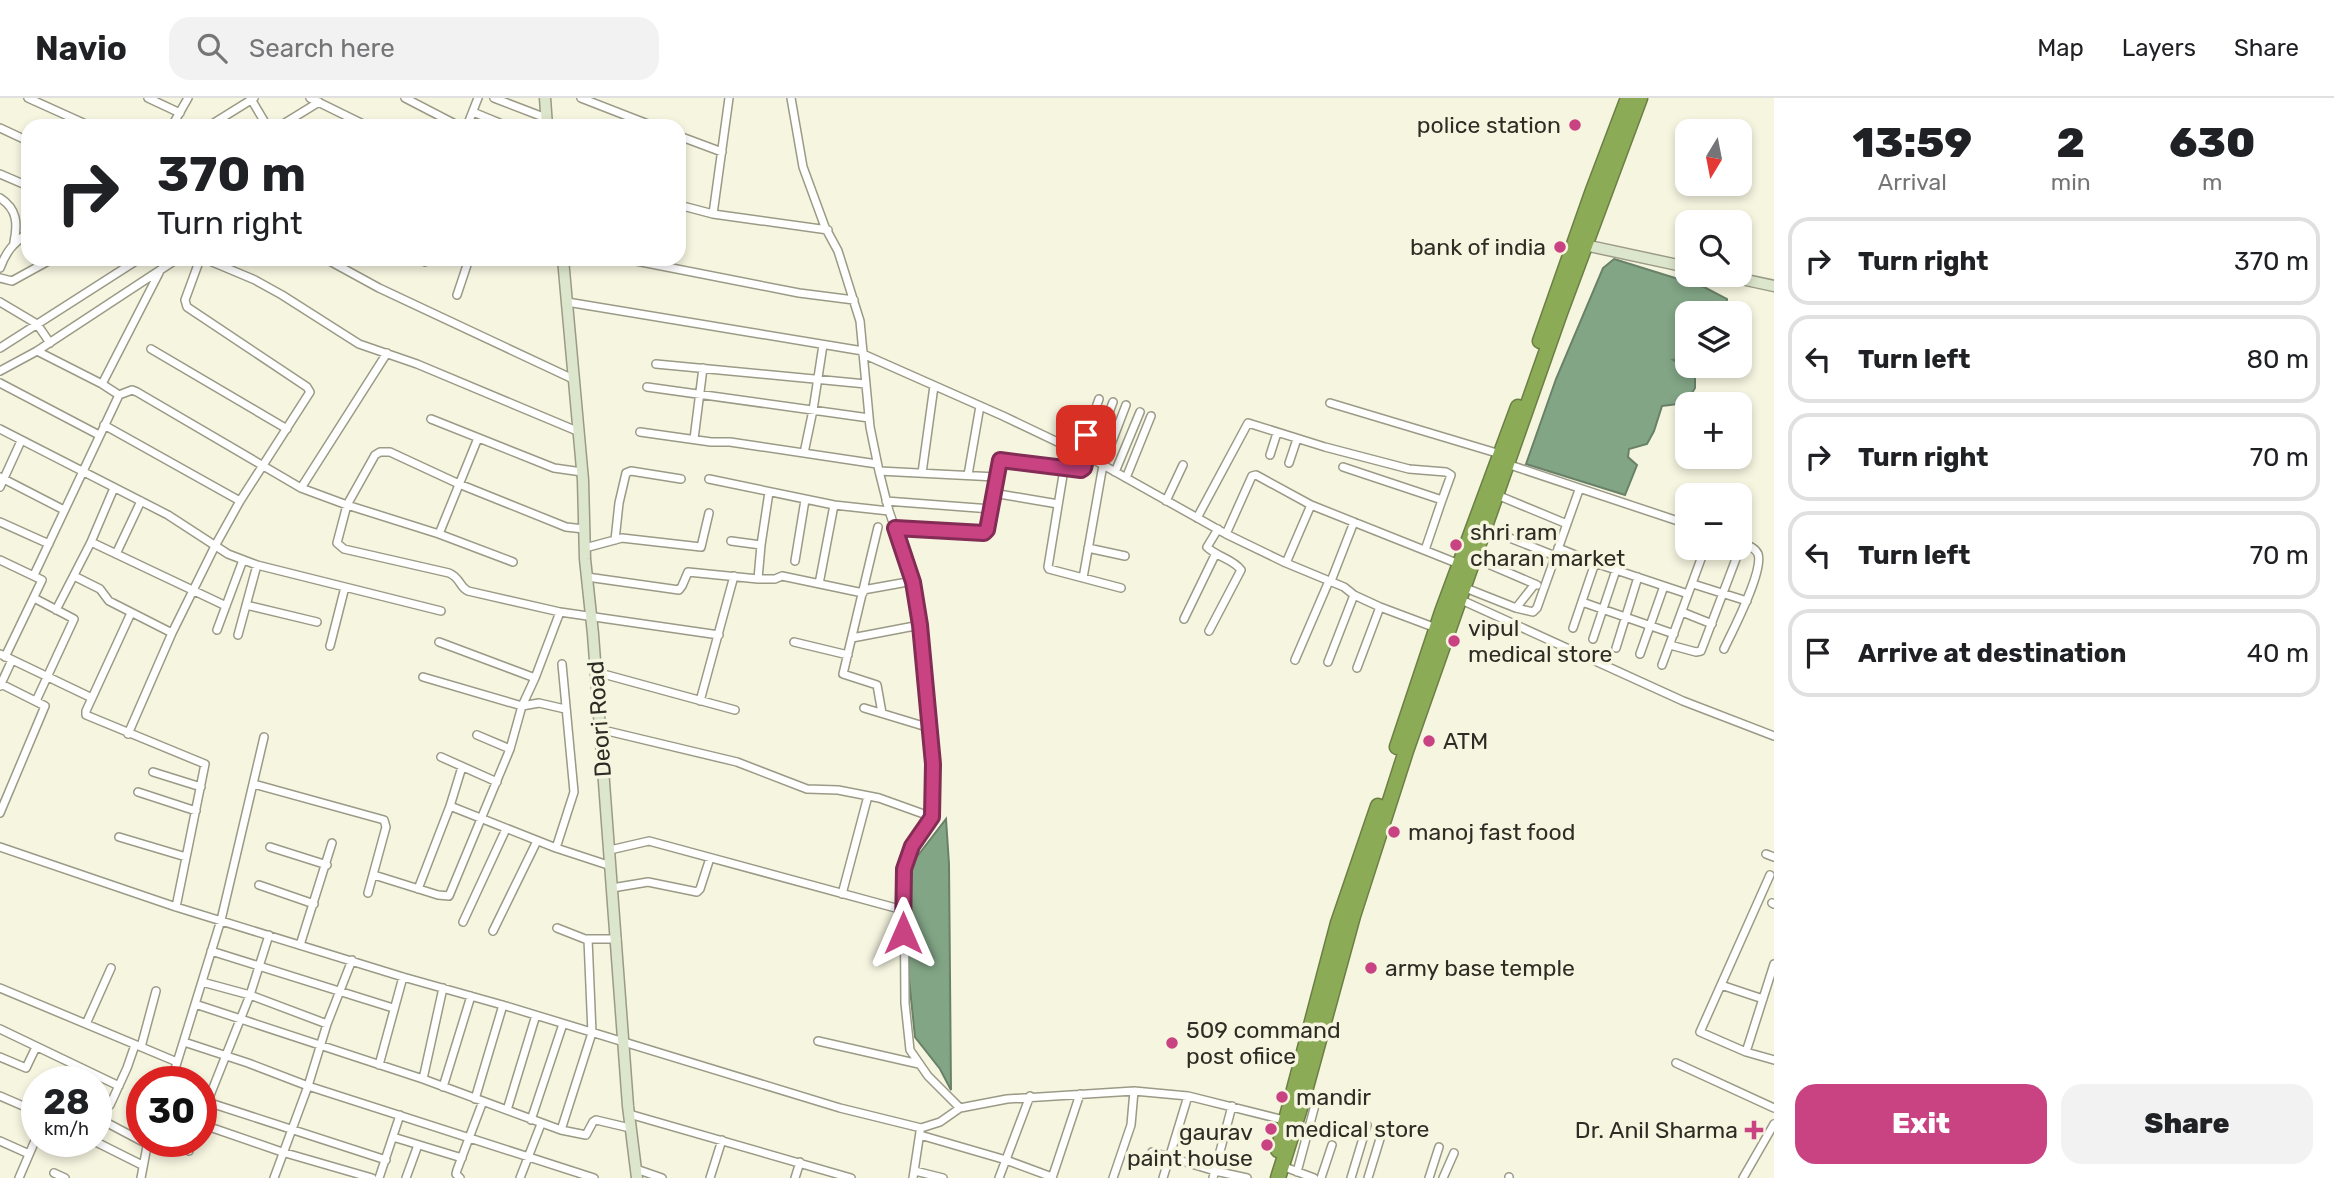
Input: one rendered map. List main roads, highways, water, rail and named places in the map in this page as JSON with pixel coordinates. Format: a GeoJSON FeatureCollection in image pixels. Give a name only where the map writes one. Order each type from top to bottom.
{"type":"FeatureCollection","features":[{"type":"Feature","properties":{"kind":"highway"},"geometry":{"type":"LineString","coordinates":[[1580,244],[1613,134],[1628,98]]}},
{"type":"Feature","properties":{"kind":"highway"},"geometry":{"type":"LineString","coordinates":[[1280,1172],[1338,923],[1580,244],[1640,98]]}},
{"type":"Feature","properties":{"kind":"highway"},"geometry":{"type":"LineString","coordinates":[[1467,563],[1485,528],[1497,495],[1504,459]]}},
{"type":"Feature","properties":{"kind":"highway"},"geometry":{"type":"LineString","coordinates":[[1270,1178],[1290,1122]]}},
{"type":"Feature","properties":{"kind":"place","name":"police station"},"geometry":{"type":"Point","coordinates":[1575,125]}},
{"type":"Feature","properties":{"kind":"place","name":"bank of india"},"geometry":{"type":"Point","coordinates":[1560,247]}},
{"type":"Feature","properties":{"kind":"place","name":"shri ram charan market"},"geometry":{"type":"Point","coordinates":[1456,545]}},
{"type":"Feature","properties":{"kind":"place","name":"vipul medical store"},"geometry":{"type":"Point","coordinates":[1454,641]}},
{"type":"Feature","properties":{"kind":"place","name":"ATM"},"geometry":{"type":"Point","coordinates":[1429,741]}},
{"type":"Feature","properties":{"kind":"place","name":"manoj fast food"},"geometry":{"type":"Point","coordinates":[1394,832]}},
{"type":"Feature","properties":{"kind":"place","name":"army base temple"},"geometry":{"type":"Point","coordinates":[1371,968]}},
{"type":"Feature","properties":{"kind":"place","name":"509 command post ofiice"},"geometry":{"type":"Point","coordinates":[1172,1043]}},
{"type":"Feature","properties":{"kind":"place","name":"mandir"},"geometry":{"type":"Point","coordinates":[1282,1097]}},
{"type":"Feature","properties":{"kind":"place","name":"medical store"},"geometry":{"type":"Point","coordinates":[1271,1129]}},
{"type":"Feature","properties":{"kind":"place","name":"Dr. Anil Sharma"},"geometry":{"type":"Point","coordinates":[1754,1130]}},
{"type":"Feature","properties":{"kind":"place","name":"gaurav paint house"},"geometry":{"type":"Point","coordinates":[1267,1145]}}]}
